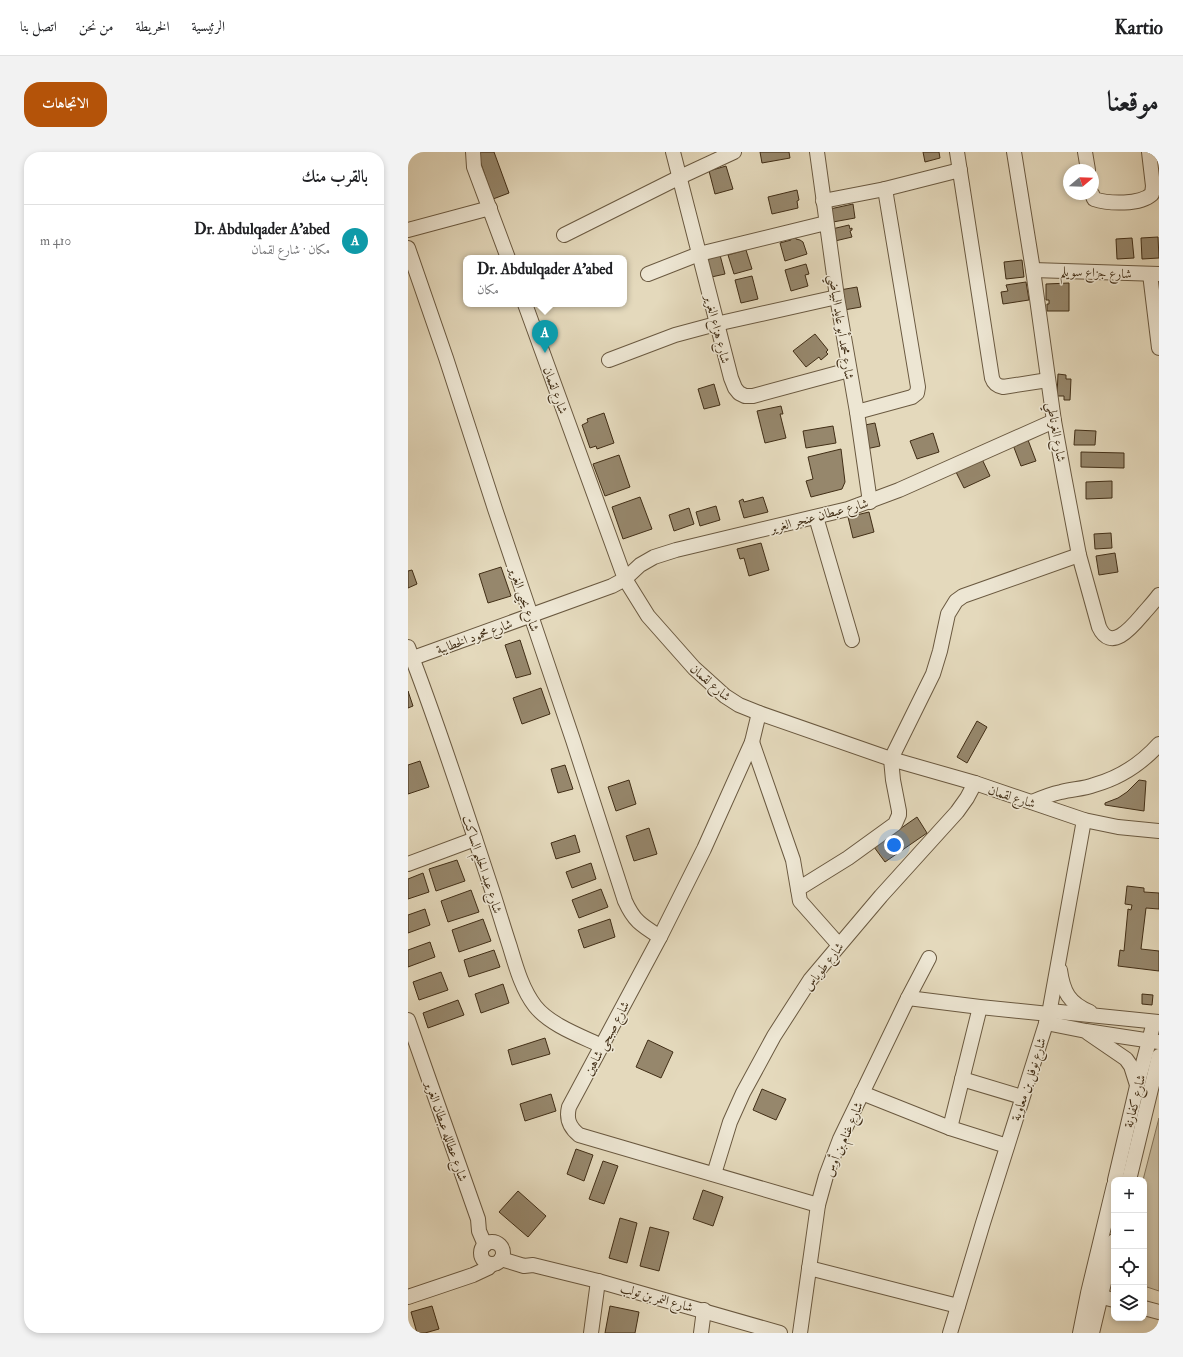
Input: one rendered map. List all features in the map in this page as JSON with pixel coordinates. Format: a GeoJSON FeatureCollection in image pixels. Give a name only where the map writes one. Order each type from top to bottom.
{"type":"FeatureCollection","features":[{"type":"Feature","properties":{"kind":"street"},"geometry":{"type":"LineString","coordinates":[[463,152],[474,168],[507,255]]}},
{"type":"Feature","properties":{"kind":"street"},"geometry":{"type":"LineString","coordinates":[[473,152],[474,168]]}},
{"type":"Feature","properties":{"kind":"street","name":"شارع هزاع الغرير"},"geometry":{"type":"LineString","coordinates":[[672,152],[680,176],[716,324],[731,378],[739,393],[745,396],[753,396],[849,370]]}},
{"type":"Feature","properties":{"kind":"street"},"geometry":{"type":"LineString","coordinates":[[564,235],[680,176],[734,152]]}},
{"type":"Feature","properties":{"kind":"street","name":"شارع محمد أبو عايد البياضي"},"geometry":{"type":"LineString","coordinates":[[817,152],[837,297],[857,412],[870,502]]}},
{"type":"Feature","properties":{"kind":"street"},"geometry":{"type":"LineString","coordinates":[[957,152],[992,378],[994,383],[1003,387],[1048,380]]}},
{"type":"Feature","properties":{"kind":"street","name":"شارع الغرناطي"},"geometry":{"type":"LineString","coordinates":[[1014,152],[1033,270],[1054,421],[1079,555],[1102,633],[1106,637],[1112,638],[1128,631],[1159,595]]}},
{"type":"Feature","properties":{"kind":"street"},"geometry":{"type":"LineString","coordinates":[[1086,152],[1087,164]]}},
{"type":"Feature","properties":{"kind":"street"},"geometry":{"type":"LineString","coordinates":[[1097,200],[1102,202],[1140,201],[1148,198],[1152,194],[1154,186],[1150,152]]}},
{"type":"Feature","properties":{"kind":"street"},"geometry":{"type":"LineString","coordinates":[[823,201],[885,189],[960,170]]}},
{"type":"Feature","properties":{"kind":"street"},"geometry":{"type":"LineString","coordinates":[[857,412],[912,397],[917,393],[918,387],[885,189]]}},
{"type":"Feature","properties":{"kind":"street"},"geometry":{"type":"LineString","coordinates":[[408,230],[490,208]]}},
{"type":"Feature","properties":{"kind":"street"},"geometry":{"type":"LineString","coordinates":[[648,274],[699,254],[826,223]]}},
{"type":"Feature","properties":{"kind":"street","name":"شارع يحيى الغرير"},"geometry":{"type":"LineString","coordinates":[[408,248],[573,740],[625,901],[635,919],[660,937]]}},
{"type":"Feature","properties":{"kind":"street","name":"شارع جزاع سويلم"},"geometry":{"type":"LineString","coordinates":[[1033,270],[1155,274]]}},
{"type":"Feature","properties":{"kind":"street"},"geometry":{"type":"LineString","coordinates":[[1155,274],[1159,348]]}},
{"type":"Feature","properties":{"kind":"street"},"geometry":{"type":"LineString","coordinates":[[609,360],[675,335],[716,324],[837,297]]}},
{"type":"Feature","properties":{"kind":"street","name":"شارع لقمان"},"geometry":{"type":"LineString","coordinates":[[526,307],[625,579],[648,616],[694,668],[725,696],[759,713],[892,759],[974,783],[1084,820],[1118,827],[1159,831]]}},
{"type":"Feature","properties":{"kind":"street","name":"شارع عبطان عنجر الغرير"},"geometry":{"type":"LineString","coordinates":[[625,579],[640,565],[654,557],[676,550],[848,510],[870,502],[1054,421]]}},
{"type":"Feature","properties":{"kind":"street"},"geometry":{"type":"LineString","coordinates":[[816,517],[852,640]]}},
{"type":"Feature","properties":{"kind":"street"},"geometry":{"type":"LineString","coordinates":[[798,889],[848,858],[895,824],[899,815],[893,780],[892,759],[933,674],[940,651],[948,614],[956,601],[963,596],[1079,555]]}},
{"type":"Feature","properties":{"kind":"street","name":"شارع محمود الخطايبة"},"geometry":{"type":"LineString","coordinates":[[410,652],[531,616],[599,592],[625,579]]}},
{"type":"Feature","properties":{"kind":"street","name":"شارع عبد الحليم الساكت"},"geometry":{"type":"LineString","coordinates":[[410,652],[475,839],[517,968],[526,990],[535,1006],[548,1017],[572,1032],[602,1046]]}},
{"type":"Feature","properties":{"kind":"street","name":"شارع صبحي شاهين"},"geometry":{"type":"LineString","coordinates":[[759,713],[752,742],[704,849],[660,937],[568,1107],[568,1124],[579,1135],[818,1205]]}},
{"type":"Feature","properties":{"kind":"street"},"geometry":{"type":"LineString","coordinates":[[752,742],[794,860],[800,901],[839,945]]}},
{"type":"Feature","properties":{"kind":"street"},"geometry":{"type":"LineString","coordinates":[[1032,802],[1047,796],[1094,785],[1115,777],[1143,760],[1151,754],[1159,744]]}},
{"type":"Feature","properties":{"kind":"street","name":"شارع طوباس"},"geometry":{"type":"LineString","coordinates":[[714,1174],[730,1122],[750,1080],[774,1036],[810,980],[881,896],[957,812],[967,798],[974,783]]}},
{"type":"Feature","properties":{"kind":"street","name":"شارع نوفل بن معاوية"},"geometry":{"type":"LineString","coordinates":[[950,1333],[1022,1097],[1049,1016],[1084,820]]}},
{"type":"Feature","properties":{"kind":"street"},"geometry":{"type":"LineString","coordinates":[[408,864],[475,839]]}},
{"type":"Feature","properties":{"kind":"street","name":"شارع غنام بن أوس"},"geometry":{"type":"LineString","coordinates":[[800,1333],[818,1205],[826,1176],[840,1139],[929,958]]}},
{"type":"Feature","properties":{"kind":"street"},"geometry":{"type":"LineString","coordinates":[[1059,963],[1063,987],[1071,1000],[1097,1016]]}},
{"type":"Feature","properties":{"kind":"street"},"geometry":{"type":"LineString","coordinates":[[908,998],[1049,1016],[1097,1016],[1156,1022]]}},
{"type":"Feature","properties":{"kind":"street"},"geometry":{"type":"LineString","coordinates":[[950,1128],[980,1008]]}},
{"type":"Feature","properties":{"kind":"street"},"geometry":{"type":"LineString","coordinates":[[1049,1016],[1086,1031],[1126,1059],[1131,1066],[1137,1086]]}},
{"type":"Feature","properties":{"kind":"street","name":"شارع كفارنة"},"geometry":{"type":"LineString","coordinates":[[1116,1177],[1137,1086],[1154,1041],[1156,1022]]}},
{"type":"Feature","properties":{"kind":"street","name":"شارع عطالله عبطان الغرير"},"geometry":{"type":"LineString","coordinates":[[408,1023],[478,1219],[479,1231],[493,1253]]}},
{"type":"Feature","properties":{"kind":"street"},"geometry":{"type":"LineString","coordinates":[[1086,1031],[1154,1041]]}},
{"type":"Feature","properties":{"kind":"street","name":"شارع كفارنة"},"geometry":{"type":"LineString","coordinates":[[1130,1177],[1159,1056]]}},
{"type":"Feature","properties":{"kind":"street"},"geometry":{"type":"LineString","coordinates":[[962,1079],[1022,1097]]}},
{"type":"Feature","properties":{"kind":"street"},"geometry":{"type":"LineString","coordinates":[[1146,1111],[1159,1089]]}},
{"type":"Feature","properties":{"kind":"street"},"geometry":{"type":"LineString","coordinates":[[862,1093],[950,1128],[1007,1146]]}},
{"type":"Feature","properties":{"kind":"street"},"geometry":{"type":"LineString","coordinates":[[1092,1333],[1094,1295],[1111,1202]]}},
{"type":"Feature","properties":{"kind":"street"},"geometry":{"type":"LineString","coordinates":[[1080,1333],[1111,1249]]}},
{"type":"Feature","properties":{"kind":"street"},"geometry":{"type":"LineString","coordinates":[[408,1297],[462,1278],[493,1253]]}},
{"type":"Feature","properties":{"kind":"street","name":"شارع النمر بن تولب"},"geometry":{"type":"LineString","coordinates":[[493,1253],[524,1266],[533,1265],[598,1281],[704,1310],[780,1333]]}},
{"type":"Feature","properties":{"kind":"street"},"geometry":{"type":"LineString","coordinates":[[809,1268],[958,1306]]}},
{"type":"Feature","properties":{"kind":"street"},"geometry":{"type":"LineString","coordinates":[[591,1333],[598,1281]]}},
{"type":"Feature","properties":{"kind":"street"},"geometry":{"type":"LineString","coordinates":[[1094,1295],[1111,1299]]}},
{"type":"Feature","properties":{"kind":"street"},"geometry":{"type":"LineString","coordinates":[[1147,1309],[1159,1312]]}},
{"type":"Feature","properties":{"kind":"street"},"geometry":{"type":"LineString","coordinates":[[701,1333],[704,1310]]}},
{"type":"Feature","properties":{"kind":"shaded area"},"geometry":{"type":"Polygon","coordinates":[[[1159,1118],[1159,1291],[1147,1287],[1147,1177],[1144,1177],[1159,1118]]]}},
{"type":"Feature","properties":{"kind":"building"},"geometry":{"type":"Polygon","coordinates":[[[477,152],[494,152],[509,193],[493,199],[477,152]]]}},
{"type":"Feature","properties":{"kind":"building"},"geometry":{"type":"Polygon","coordinates":[[[760,152],[789,152],[790,158],[762,163],[760,152]]]}},
{"type":"Feature","properties":{"kind":"building"},"geometry":{"type":"Polygon","coordinates":[[[923,152],[939,152],[940,158],[925,162],[923,152]]]}},
{"type":"Feature","properties":{"kind":"building"},"geometry":{"type":"Polygon","coordinates":[[[726,166],[733,189],[715,194],[709,171],[726,166]]]}},
{"type":"Feature","properties":{"kind":"building"},"geometry":{"type":"Polygon","coordinates":[[[797,190],[799,200],[797,201],[798,208],[772,214],[768,197],[797,190]]]}},
{"type":"Feature","properties":{"kind":"building"},"geometry":{"type":"Polygon","coordinates":[[[853,204],[855,218],[833,222],[830,209],[853,204]]]}},
{"type":"Feature","properties":{"kind":"building"},"geometry":{"type":"Polygon","coordinates":[[[849,225],[850,229],[852,228],[850,231],[852,237],[835,241],[832,229],[849,225]]]}},
{"type":"Feature","properties":{"kind":"building"},"geometry":{"type":"Polygon","coordinates":[[[790,236],[795,236],[796,239],[803,242],[807,254],[785,261],[780,243],[791,240],[790,236]]]}},
{"type":"Feature","properties":{"kind":"building"},"geometry":{"type":"Polygon","coordinates":[[[1158,237],[1159,258],[1142,259],[1141,238],[1158,237]]]}},
{"type":"Feature","properties":{"kind":"building"},"geometry":{"type":"Polygon","coordinates":[[[1132,238],[1134,258],[1117,259],[1116,239],[1132,238]]]}},
{"type":"Feature","properties":{"kind":"building"},"geometry":{"type":"Polygon","coordinates":[[[746,250],[752,269],[734,274],[728,255],[746,250]]]}},
{"type":"Feature","properties":{"kind":"building"},"geometry":{"type":"Polygon","coordinates":[[[720,255],[725,274],[707,278],[706,260],[720,255]]]}},
{"type":"Feature","properties":{"kind":"building"},"geometry":{"type":"Polygon","coordinates":[[[1022,260],[1024,277],[1006,279],[1004,262],[1022,260]]]}},
{"type":"Feature","properties":{"kind":"building"},"geometry":{"type":"Polygon","coordinates":[[[806,264],[809,274],[805,275],[808,286],[791,291],[785,270],[806,264]]]}},
{"type":"Feature","properties":{"kind":"building"},"geometry":{"type":"Polygon","coordinates":[[[752,276],[758,299],[741,303],[735,280],[752,276]]]}},
{"type":"Feature","properties":{"kind":"building"},"geometry":{"type":"Polygon","coordinates":[[[1026,282],[1029,300],[1003,304],[1001,292],[1008,291],[1006,285],[1026,282]]]}},
{"type":"Feature","properties":{"kind":"building"},"geometry":{"type":"Polygon","coordinates":[[[1069,283],[1069,311],[1047,311],[1047,304],[1049,304],[1049,300],[1046,300],[1046,284],[1069,283]]]}},
{"type":"Feature","properties":{"kind":"building"},"geometry":{"type":"Polygon","coordinates":[[[857,287],[861,307],[844,310],[840,290],[857,287]]]}},
{"type":"Feature","properties":{"kind":"building"},"geometry":{"type":"Polygon","coordinates":[[[815,334],[828,350],[826,352],[828,354],[821,360],[819,357],[806,367],[793,351],[815,334]]]}},
{"type":"Feature","properties":{"kind":"building"},"geometry":{"type":"Polygon","coordinates":[[[1058,374],[1066,375],[1066,379],[1071,379],[1070,400],[1064,400],[1064,396],[1057,396],[1058,374]]]}},
{"type":"Feature","properties":{"kind":"building"},"geometry":{"type":"Polygon","coordinates":[[[714,384],[720,405],[704,409],[698,389],[714,384]]]}},
{"type":"Feature","properties":{"kind":"building"},"geometry":{"type":"Polygon","coordinates":[[[781,406],[783,414],[780,414],[786,438],[765,443],[757,411],[781,406]]]}},
{"type":"Feature","properties":{"kind":"building"},"geometry":{"type":"Polygon","coordinates":[[[604,413],[614,443],[597,449],[596,446],[590,448],[582,425],[588,422],[587,419],[604,413]]]}},
{"type":"Feature","properties":{"kind":"building"},"geometry":{"type":"Polygon","coordinates":[[[875,423],[880,446],[866,449],[860,426],[875,423]]]}},
{"type":"Feature","properties":{"kind":"building"},"geometry":{"type":"Polygon","coordinates":[[[833,426],[836,443],[806,448],[803,431],[833,426]]]}},
{"type":"Feature","properties":{"kind":"building"},"geometry":{"type":"Polygon","coordinates":[[[1075,430],[1096,431],[1095,445],[1074,445],[1075,430]]]}},
{"type":"Feature","properties":{"kind":"building"},"geometry":{"type":"Polygon","coordinates":[[[933,433],[939,452],[917,459],[910,441],[933,433]]]}},
{"type":"Feature","properties":{"kind":"building"},"geometry":{"type":"Polygon","coordinates":[[[1028,440],[1036,461],[1021,466],[1013,445],[1028,440]]]}},
{"type":"Feature","properties":{"kind":"building"},"geometry":{"type":"Polygon","coordinates":[[[841,449],[845,482],[842,489],[811,497],[806,481],[813,479],[808,457],[841,449]]]}},
{"type":"Feature","properties":{"kind":"building"},"geometry":{"type":"Polygon","coordinates":[[[1081,452],[1124,453],[1124,468],[1081,467],[1081,452]]]}},
{"type":"Feature","properties":{"kind":"building"},"geometry":{"type":"Polygon","coordinates":[[[619,455],[630,487],[605,496],[593,464],[619,455]]]}},
{"type":"Feature","properties":{"kind":"building"},"geometry":{"type":"Polygon","coordinates":[[[981,457],[990,476],[964,488],[955,470],[981,457]]]}},
{"type":"Feature","properties":{"kind":"building"},"geometry":{"type":"Polygon","coordinates":[[[1112,481],[1112,498],[1086,499],[1086,482],[1112,481]]]}},
{"type":"Feature","properties":{"kind":"building"},"geometry":{"type":"Polygon","coordinates":[[[640,497],[652,529],[623,539],[612,507],[640,497]]]}},
{"type":"Feature","properties":{"kind":"building"},"geometry":{"type":"Polygon","coordinates":[[[763,497],[768,512],[744,518],[739,501],[743,499],[744,502],[763,497]]]}},
{"type":"Feature","properties":{"kind":"building"},"geometry":{"type":"Polygon","coordinates":[[[716,506],[720,520],[700,526],[696,512],[716,506]]]}},
{"type":"Feature","properties":{"kind":"building"},"geometry":{"type":"Polygon","coordinates":[[[689,508],[694,524],[674,531],[669,515],[689,508]]]}},
{"type":"Feature","properties":{"kind":"building"},"geometry":{"type":"Polygon","coordinates":[[[869,512],[874,532],[853,538],[848,517],[869,512]]]}},
{"type":"Feature","properties":{"kind":"building"},"geometry":{"type":"Polygon","coordinates":[[[1111,533],[1112,548],[1095,549],[1094,534],[1111,533]]]}},
{"type":"Feature","properties":{"kind":"building"},"geometry":{"type":"Polygon","coordinates":[[[761,543],[769,570],[749,576],[744,558],[740,559],[737,549],[761,543]]]}},
{"type":"Feature","properties":{"kind":"building"},"geometry":{"type":"Polygon","coordinates":[[[1115,553],[1118,572],[1099,575],[1096,556],[1115,553]]]}},
{"type":"Feature","properties":{"kind":"building"},"geometry":{"type":"Polygon","coordinates":[[[501,567],[511,596],[488,603],[479,574],[501,567]]]}},
{"type":"Feature","properties":{"kind":"building"},"geometry":{"type":"Polygon","coordinates":[[[412,570],[417,584],[408,588],[408,571],[412,570]]]}},
{"type":"Feature","properties":{"kind":"building"},"geometry":{"type":"Polygon","coordinates":[[[520,640],[531,674],[516,678],[505,645],[520,640]]]}},
{"type":"Feature","properties":{"kind":"building"},"geometry":{"type":"Polygon","coordinates":[[[541,688],[550,714],[522,724],[513,698],[541,688]]]}},
{"type":"Feature","properties":{"kind":"building"},"geometry":{"type":"Polygon","coordinates":[[[408,691],[413,706],[408,708],[408,691]]]}},
{"type":"Feature","properties":{"kind":"building"},"geometry":{"type":"Polygon","coordinates":[[[977,721],[987,727],[967,763],[957,757],[977,721]]]}},
{"type":"Feature","properties":{"kind":"building"},"geometry":{"type":"Polygon","coordinates":[[[420,761],[429,787],[408,794],[408,765],[420,761]]]}},
{"type":"Feature","properties":{"kind":"building"},"geometry":{"type":"Polygon","coordinates":[[[565,765],[573,789],[558,793],[551,769],[565,765]]]}},
{"type":"Feature","properties":{"kind":"building"},"geometry":{"type":"Polygon","coordinates":[[[629,780],[636,804],[616,811],[608,787],[629,780]]]}},
{"type":"Feature","properties":{"kind":"building"},"geometry":{"type":"Polygon","coordinates":[[[1139,780],[1146,781],[1144,811],[1105,805],[1105,803],[1118,798],[1127,792],[1139,780]]]}},
{"type":"Feature","properties":{"kind":"building"},"geometry":{"type":"Polygon","coordinates":[[[917,817],[927,833],[885,862],[874,847],[917,817]]]}},
{"type":"Feature","properties":{"kind":"building"},"geometry":{"type":"Polygon","coordinates":[[[649,828],[657,854],[634,861],[626,836],[649,828]]]}},
{"type":"Feature","properties":{"kind":"building"},"geometry":{"type":"Polygon","coordinates":[[[575,835],[580,852],[556,859],[551,843],[575,835]]]}},
{"type":"Feature","properties":{"kind":"building"},"geometry":{"type":"Polygon","coordinates":[[[457,860],[465,881],[436,891],[429,869],[457,860]]]}},
{"type":"Feature","properties":{"kind":"building"},"geometry":{"type":"Polygon","coordinates":[[[591,863],[596,879],[572,888],[566,872],[591,863]]]}},
{"type":"Feature","properties":{"kind":"building"},"geometry":{"type":"Polygon","coordinates":[[[423,873],[429,892],[408,899],[408,879],[423,873]]]}},
{"type":"Feature","properties":{"kind":"building"},"geometry":{"type":"Polygon","coordinates":[[[1127,886],[1144,888],[1144,892],[1159,893],[1159,909],[1146,908],[1141,949],[1159,951],[1159,971],[1118,966],[1120,950],[1124,951],[1128,909],[1131,910],[1132,905],[1125,904],[1127,886]]]}},
{"type":"Feature","properties":{"kind":"building"},"geometry":{"type":"Polygon","coordinates":[[[601,889],[608,907],[579,918],[572,900],[601,889]]]}},
{"type":"Feature","properties":{"kind":"building"},"geometry":{"type":"Polygon","coordinates":[[[471,890],[479,912],[448,922],[441,901],[471,890]]]}},
{"type":"Feature","properties":{"kind":"building"},"geometry":{"type":"Polygon","coordinates":[[[425,909],[430,925],[408,933],[408,915],[425,909]]]}},
{"type":"Feature","properties":{"kind":"building"},"geometry":{"type":"Polygon","coordinates":[[[483,919],[491,941],[459,952],[452,930],[483,919]]]}},
{"type":"Feature","properties":{"kind":"building"},"geometry":{"type":"Polygon","coordinates":[[[610,919],[615,937],[584,948],[578,930],[610,919]]]}},
{"type":"Feature","properties":{"kind":"building"},"geometry":{"type":"Polygon","coordinates":[[[430,942],[435,957],[408,967],[408,950],[430,942]]]}},
{"type":"Feature","properties":{"kind":"building"},"geometry":{"type":"Polygon","coordinates":[[[494,950],[500,967],[469,977],[464,960],[494,950]]]}},
{"type":"Feature","properties":{"kind":"building"},"geometry":{"type":"Polygon","coordinates":[[[441,972],[448,990],[419,1000],[413,982],[441,972]]]}},
{"type":"Feature","properties":{"kind":"building"},"geometry":{"type":"Polygon","coordinates":[[[503,984],[509,1003],[481,1013],[475,994],[503,984]]]}},
{"type":"Feature","properties":{"kind":"building"},"geometry":{"type":"Polygon","coordinates":[[[1142,994],[1153,995],[1152,1005],[1142,1004],[1142,994]]]}},
{"type":"Feature","properties":{"kind":"building"},"geometry":{"type":"Polygon","coordinates":[[[458,1000],[464,1015],[428,1028],[423,1013],[458,1000]]]}},
{"type":"Feature","properties":{"kind":"building"},"geometry":{"type":"Polygon","coordinates":[[[545,1038],[550,1054],[512,1065],[508,1050],[545,1038]]]}},
{"type":"Feature","properties":{"kind":"building"},"geometry":{"type":"Polygon","coordinates":[[[648,1040],[673,1052],[661,1078],[636,1067],[648,1040]]]}},
{"type":"Feature","properties":{"kind":"building"},"geometry":{"type":"Polygon","coordinates":[[[762,1089],[786,1099],[776,1120],[753,1110],[762,1089]]]}},
{"type":"Feature","properties":{"kind":"building"},"geometry":{"type":"Polygon","coordinates":[[[551,1094],[556,1111],[525,1121],[520,1104],[551,1094]]]}},
{"type":"Feature","properties":{"kind":"building"},"geometry":{"type":"Polygon","coordinates":[[[576,1149],[593,1155],[584,1181],[567,1174],[576,1149]]]}},
{"type":"Feature","properties":{"kind":"building"},"geometry":{"type":"Polygon","coordinates":[[[603,1161],[618,1166],[604,1204],[589,1199],[603,1161]]]}},
{"type":"Feature","properties":{"kind":"building"},"geometry":{"type":"Polygon","coordinates":[[[703,1190],[723,1197],[713,1226],[693,1219],[703,1190]]]}},
{"type":"Feature","properties":{"kind":"building"},"geometry":{"type":"Polygon","coordinates":[[[518,1191],[546,1216],[528,1237],[499,1212],[518,1191]]]}},
{"type":"Feature","properties":{"kind":"building"},"geometry":{"type":"Polygon","coordinates":[[[620,1218],[637,1223],[627,1263],[609,1258],[620,1218]]]}},
{"type":"Feature","properties":{"kind":"building"},"geometry":{"type":"Polygon","coordinates":[[[650,1227],[669,1232],[659,1271],[640,1266],[650,1227]]]}},
{"type":"Feature","properties":{"kind":"building"},"geometry":{"type":"Polygon","coordinates":[[[432,1306],[439,1329],[425,1333],[417,1333],[411,1312],[432,1306]]]}},
{"type":"Feature","properties":{"kind":"building"},"geometry":{"type":"Polygon","coordinates":[[[610,1306],[639,1312],[635,1333],[605,1333],[610,1306]]]}},
{"type":"Feature","properties":{"kind":"place","name":"Dr. Abdulqader A'abed"},"geometry":{"type":"Point","coordinates":[545,353]}}]}
